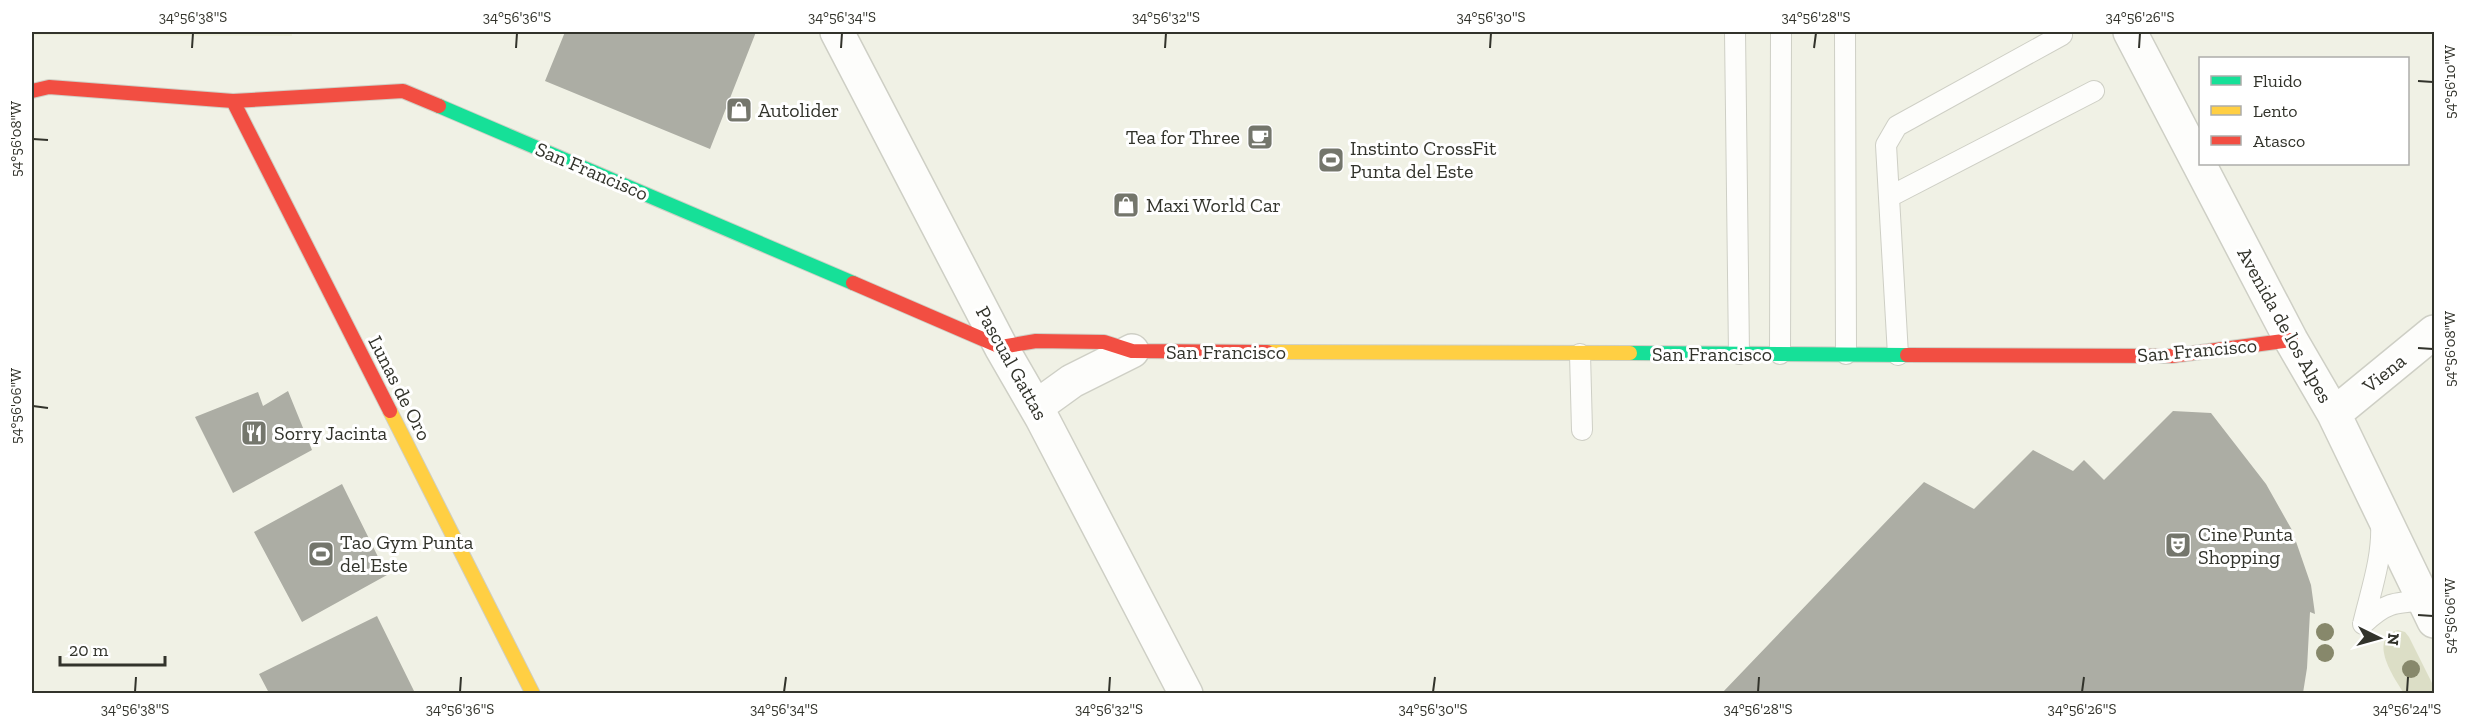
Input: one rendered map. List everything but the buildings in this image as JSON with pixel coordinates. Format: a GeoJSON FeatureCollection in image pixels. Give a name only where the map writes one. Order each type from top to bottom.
{"type":"FeatureCollection","features":[{"type":"Feature","properties":{"kind":"street","name":"Pascual Gattas"},"geometry":{"type":"LineString","coordinates":[[837,32],[1001,347],[1036,407],[1186,693]]}},
{"type":"Feature","properties":{"kind":"street","name":"Avenida de los Alpes"},"geometry":{"type":"LineString","coordinates":[[2130,32],[2199,164]]}},
{"type":"Feature","properties":{"kind":"street","name":"San Francisco"},"geometry":{"type":"LineString","coordinates":[[32,91],[49,87],[233,101],[403,91],[1001,347],[1036,341],[1104,342],[1132,351],[2171,356],[2291,340]]}},
{"type":"Feature","properties":{"kind":"street","name":"Lunas de Oro"},"geometry":{"type":"LineString","coordinates":[[233,101],[533,693]]}},
{"type":"Feature","properties":{"kind":"street","name":"Avenida de los Alpes"},"geometry":{"type":"LineString","coordinates":[[2200,165],[2291,340],[2334,414],[2429,611]]}},
{"type":"Feature","properties":{"kind":"street","name":"Viena"},"geometry":{"type":"LineString","coordinates":[[2334,414],[2434,332]]}},
{"type":"Feature","properties":{"kind":"street","name":"San Francisco"},"geometry":{"type":"LineString","coordinates":[[1036,407],[1072,381],[1132,351]]}},
{"type":"Feature","properties":{"kind":"lane"},"geometry":{"type":"LineString","coordinates":[[1736,32],[1739,354]]}},
{"type":"Feature","properties":{"kind":"lane"},"geometry":{"type":"LineString","coordinates":[[1780,354],[1782,32]]}},
{"type":"Feature","properties":{"kind":"lane"},"geometry":{"type":"LineString","coordinates":[[1845,32],[1846,354]]}},
{"type":"Feature","properties":{"kind":"lane"},"geometry":{"type":"LineString","coordinates":[[1898,355],[1886,145],[1897,126],[2062,35]]}},
{"type":"Feature","properties":{"kind":"lane"},"geometry":{"type":"LineString","coordinates":[[1889,197],[2094,91]]}},
{"type":"Feature","properties":{"kind":"lane"},"geometry":{"type":"LineString","coordinates":[[1580,354],[1582,430]]}},
{"type":"Feature","properties":{"kind":"lane"},"geometry":{"type":"LineString","coordinates":[[2381,513],[2381,548],[2363,624],[2389,603],[2429,611]]}},
{"type":"Feature","properties":{"kind":"shaded area"},"geometry":{"type":"Polygon","coordinates":[[[32,32],[292,32],[292,36],[32,35],[32,32]]]}},
{"type":"Feature","properties":{"kind":"shaded area"},"geometry":{"type":"Polygon","coordinates":[[[2398,630],[2405,632],[2409,637],[2434,687],[2434,693],[2404,693],[2394,678],[2386,659],[2384,641],[2389,634],[2398,630]]]}},
{"type":"Feature","properties":{"kind":"traffic: fast"},"geometry":{"type":"LineString","coordinates":[[439,106],[853,283]]}},
{"type":"Feature","properties":{"kind":"traffic: fast"},"geometry":{"type":"LineString","coordinates":[[1630,353],[1907,355]]}},
{"type":"Feature","properties":{"kind":"traffic: slow"},"geometry":{"type":"LineString","coordinates":[[1267,352],[1630,353]]}},
{"type":"Feature","properties":{"kind":"traffic: slow"},"geometry":{"type":"LineString","coordinates":[[390,411],[533,694]]}},
{"type":"Feature","properties":{"kind":"traffic: jam"},"geometry":{"type":"LineString","coordinates":[[32,91],[49,87],[233,101],[403,91],[439,106]]}},
{"type":"Feature","properties":{"kind":"traffic: jam"},"geometry":{"type":"LineString","coordinates":[[233,101],[390,411]]}},
{"type":"Feature","properties":{"kind":"traffic: jam"},"geometry":{"type":"LineString","coordinates":[[853,283],[1001,347],[1036,341],[1104,342],[1132,351],[1267,352]]}},
{"type":"Feature","properties":{"kind":"traffic: jam"},"geometry":{"type":"LineString","coordinates":[[1907,355],[2171,356],[2291,340]]}},
{"type":"Feature","properties":{"kind":"place","name":"Autolider"},"geometry":{"type":"Point","coordinates":[739,110]}},
{"type":"Feature","properties":{"kind":"place","name":"Tea for Three"},"geometry":{"type":"Point","coordinates":[1260,137]}},
{"type":"Feature","properties":{"kind":"place","name":"Instinto CrossFit Punta del Este"},"geometry":{"type":"Point","coordinates":[1331,160]}},
{"type":"Feature","properties":{"kind":"place","name":"Maxi World Car"},"geometry":{"type":"Point","coordinates":[1126,205]}},
{"type":"Feature","properties":{"kind":"place","name":"Sorry Jacinta"},"geometry":{"type":"Point","coordinates":[254,433]}},
{"type":"Feature","properties":{"kind":"place","name":"Cine Punta Shopping"},"geometry":{"type":"Point","coordinates":[2178,545]}},
{"type":"Feature","properties":{"kind":"place","name":"Tao Gym Punta del Este"},"geometry":{"type":"Point","coordinates":[321,554]}}]}
